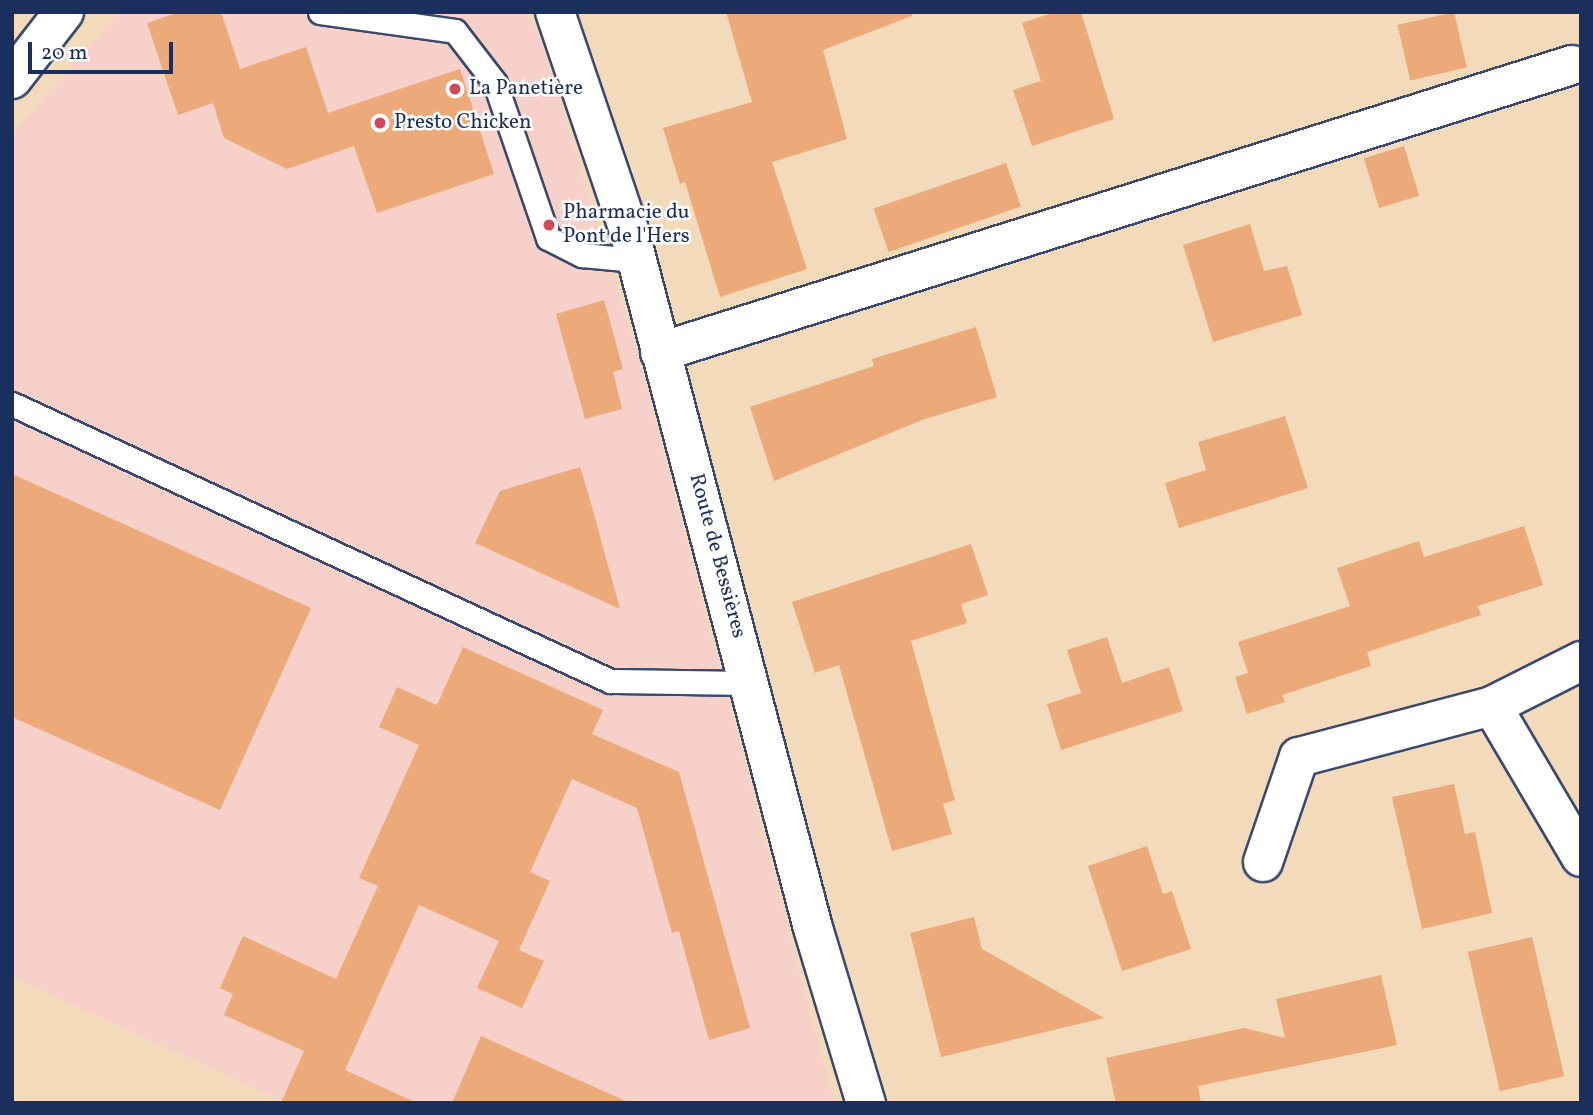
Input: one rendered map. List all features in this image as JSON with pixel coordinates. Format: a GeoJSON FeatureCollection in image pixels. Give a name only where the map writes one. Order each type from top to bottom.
{"type":"FeatureCollection","features":[{"type":"Feature","properties":{"kind":"street"},"geometry":{"type":"LineString","coordinates":[[12,79],[64,12]]}},
{"type":"Feature","properties":{"kind":"street","name":"Route de Bessières"},"geometry":{"type":"LineString","coordinates":[[555,12],[635,260],[752,683],[813,928],[866,1103]]}},
{"type":"Feature","properties":{"kind":"street"},"geometry":{"type":"LineString","coordinates":[[660,352],[1572,65]]}},
{"type":"Feature","properties":{"kind":"street"},"geometry":{"type":"LineString","coordinates":[[1263,862],[1299,757],[1492,706],[1581,661]]}},
{"type":"Feature","properties":{"kind":"street"},"geometry":{"type":"LineString","coordinates":[[1492,706],[1581,857]]}},
{"type":"Feature","properties":{"kind":"lane"},"geometry":{"type":"LineString","coordinates":[[320,12],[455,31],[495,83],[548,238],[582,255],[635,260]]}},
{"type":"Feature","properties":{"kind":"lane"},"geometry":{"type":"LineString","coordinates":[[12,404],[610,681],[752,683]]}},
{"type":"Feature","properties":{"kind":"shaded area"},"geometry":{"type":"Polygon","coordinates":[[[119,12],[524,12],[538,31],[639,359],[834,1103],[288,1103],[12,977],[12,135],[119,12]]]}},
{"type":"Feature","properties":{"kind":"building"},"geometry":{"type":"Polygon","coordinates":[[[179,12],[221,12],[240,69],[306,47],[328,113],[460,69],[494,174],[377,213],[354,146],[287,169],[224,138],[213,103],[178,115],[147,23],[179,12]]]}},
{"type":"Feature","properties":{"kind":"building"},"geometry":{"type":"Polygon","coordinates":[[[726,12],[912,12],[912,16],[823,50],[847,139],[772,162],[807,269],[720,297],[685,182],[680,184],[663,128],[752,102],[726,12]]]}},
{"type":"Feature","properties":{"kind":"building"},"geometry":{"type":"Polygon","coordinates":[[[1055,12],[1081,12],[1114,119],[1032,146],[1013,90],[1041,81],[1022,23],[1055,12]]]}},
{"type":"Feature","properties":{"kind":"building"},"geometry":{"type":"Polygon","coordinates":[[[1454,12],[1467,68],[1410,81],[1397,25],[1454,12]]]}},
{"type":"Feature","properties":{"kind":"building"},"geometry":{"type":"Polygon","coordinates":[[[1404,146],[1419,196],[1379,208],[1364,158],[1404,146]]]}},
{"type":"Feature","properties":{"kind":"building"},"geometry":{"type":"Polygon","coordinates":[[[1006,163],[1021,206],[889,252],[874,209],[1006,163]]]}},
{"type":"Feature","properties":{"kind":"building"},"geometry":{"type":"Polygon","coordinates":[[[1250,224],[1264,271],[1287,266],[1302,315],[1213,342],[1183,245],[1250,224]]]}},
{"type":"Feature","properties":{"kind":"building"},"geometry":{"type":"Polygon","coordinates":[[[604,300],[623,369],[613,372],[622,409],[585,419],[556,314],[604,300]]]}},
{"type":"Feature","properties":{"kind":"building"},"geometry":{"type":"Polygon","coordinates":[[[976,327],[997,397],[922,420],[774,481],[750,407],[874,366],[872,359],[976,327]]]}},
{"type":"Feature","properties":{"kind":"building"},"geometry":{"type":"Polygon","coordinates":[[[1285,416],[1308,488],[1179,528],[1165,483],[1206,470],[1198,442],[1285,416]]]}},
{"type":"Feature","properties":{"kind":"building"},"geometry":{"type":"Polygon","coordinates":[[[580,467],[620,609],[475,543],[500,491],[580,467]]]}},
{"type":"Feature","properties":{"kind":"building"},"geometry":{"type":"Polygon","coordinates":[[[12,474],[311,608],[220,810],[12,717],[12,474]]]}},
{"type":"Feature","properties":{"kind":"building"},"geometry":{"type":"Polygon","coordinates":[[[1524,526],[1543,585],[1478,606],[1481,615],[1367,652],[1371,666],[1282,695],[1285,702],[1247,714],[1235,677],[1248,673],[1238,642],[1350,606],[1337,568],[1419,541],[1424,557],[1524,526]]]}},
{"type":"Feature","properties":{"kind":"building"},"geometry":{"type":"Polygon","coordinates":[[[971,544],[988,595],[961,604],[967,623],[911,641],[955,800],[943,804],[952,834],[892,851],[839,665],[815,673],[792,602],[971,544]]]}},
{"type":"Feature","properties":{"kind":"building"},"geometry":{"type":"Polygon","coordinates":[[[1107,637],[1122,683],[1169,667],[1183,711],[1061,750],[1047,704],[1081,693],[1067,650],[1107,637]]]}},
{"type":"Feature","properties":{"kind":"building"},"geometry":{"type":"Polygon","coordinates":[[[463,647],[603,710],[592,734],[679,772],[750,1028],[709,1040],[679,931],[672,933],[637,808],[572,779],[530,872],[550,881],[519,950],[544,961],[522,1008],[477,988],[499,941],[419,905],[345,1070],[417,1103],[281,1103],[304,1051],[224,1015],[233,994],[220,988],[243,936],[336,979],[378,886],[359,878],[419,745],[379,727],[397,687],[437,705],[463,647]]]}},
{"type":"Feature","properties":{"kind":"building"},"geometry":{"type":"Polygon","coordinates":[[[1454,784],[1465,834],[1475,832],[1492,913],[1422,929],[1392,797],[1454,784]]]}},
{"type":"Feature","properties":{"kind":"building"},"geometry":{"type":"Polygon","coordinates":[[[1147,846],[1163,894],[1172,891],[1191,949],[1122,971],[1088,866],[1147,846]]]}},
{"type":"Feature","properties":{"kind":"building"},"geometry":{"type":"Polygon","coordinates":[[[974,917],[982,949],[1104,1018],[941,1057],[910,933],[974,917]]]}},
{"type":"Feature","properties":{"kind":"building"},"geometry":{"type":"Polygon","coordinates":[[[1532,937],[1564,1076],[1500,1091],[1468,952],[1532,937]]]}},
{"type":"Feature","properties":{"kind":"building"},"geometry":{"type":"Polygon","coordinates":[[[1381,975],[1397,1045],[1198,1086],[1201,1103],[1116,1103],[1106,1058],[1244,1028],[1285,1038],[1276,999],[1381,975]]]}},
{"type":"Feature","properties":{"kind":"building"},"geometry":{"type":"Polygon","coordinates":[[[481,1036],[630,1103],[452,1103],[481,1036]]]}},
{"type":"Feature","properties":{"kind":"place","name":"La Panetière"},"geometry":{"type":"Point","coordinates":[455,89]}},
{"type":"Feature","properties":{"kind":"place","name":"Presto Chicken"},"geometry":{"type":"Point","coordinates":[380,123]}},
{"type":"Feature","properties":{"kind":"place","name":"Pharmacie du Pont de l'Hers"},"geometry":{"type":"Point","coordinates":[549,225]}}]}
